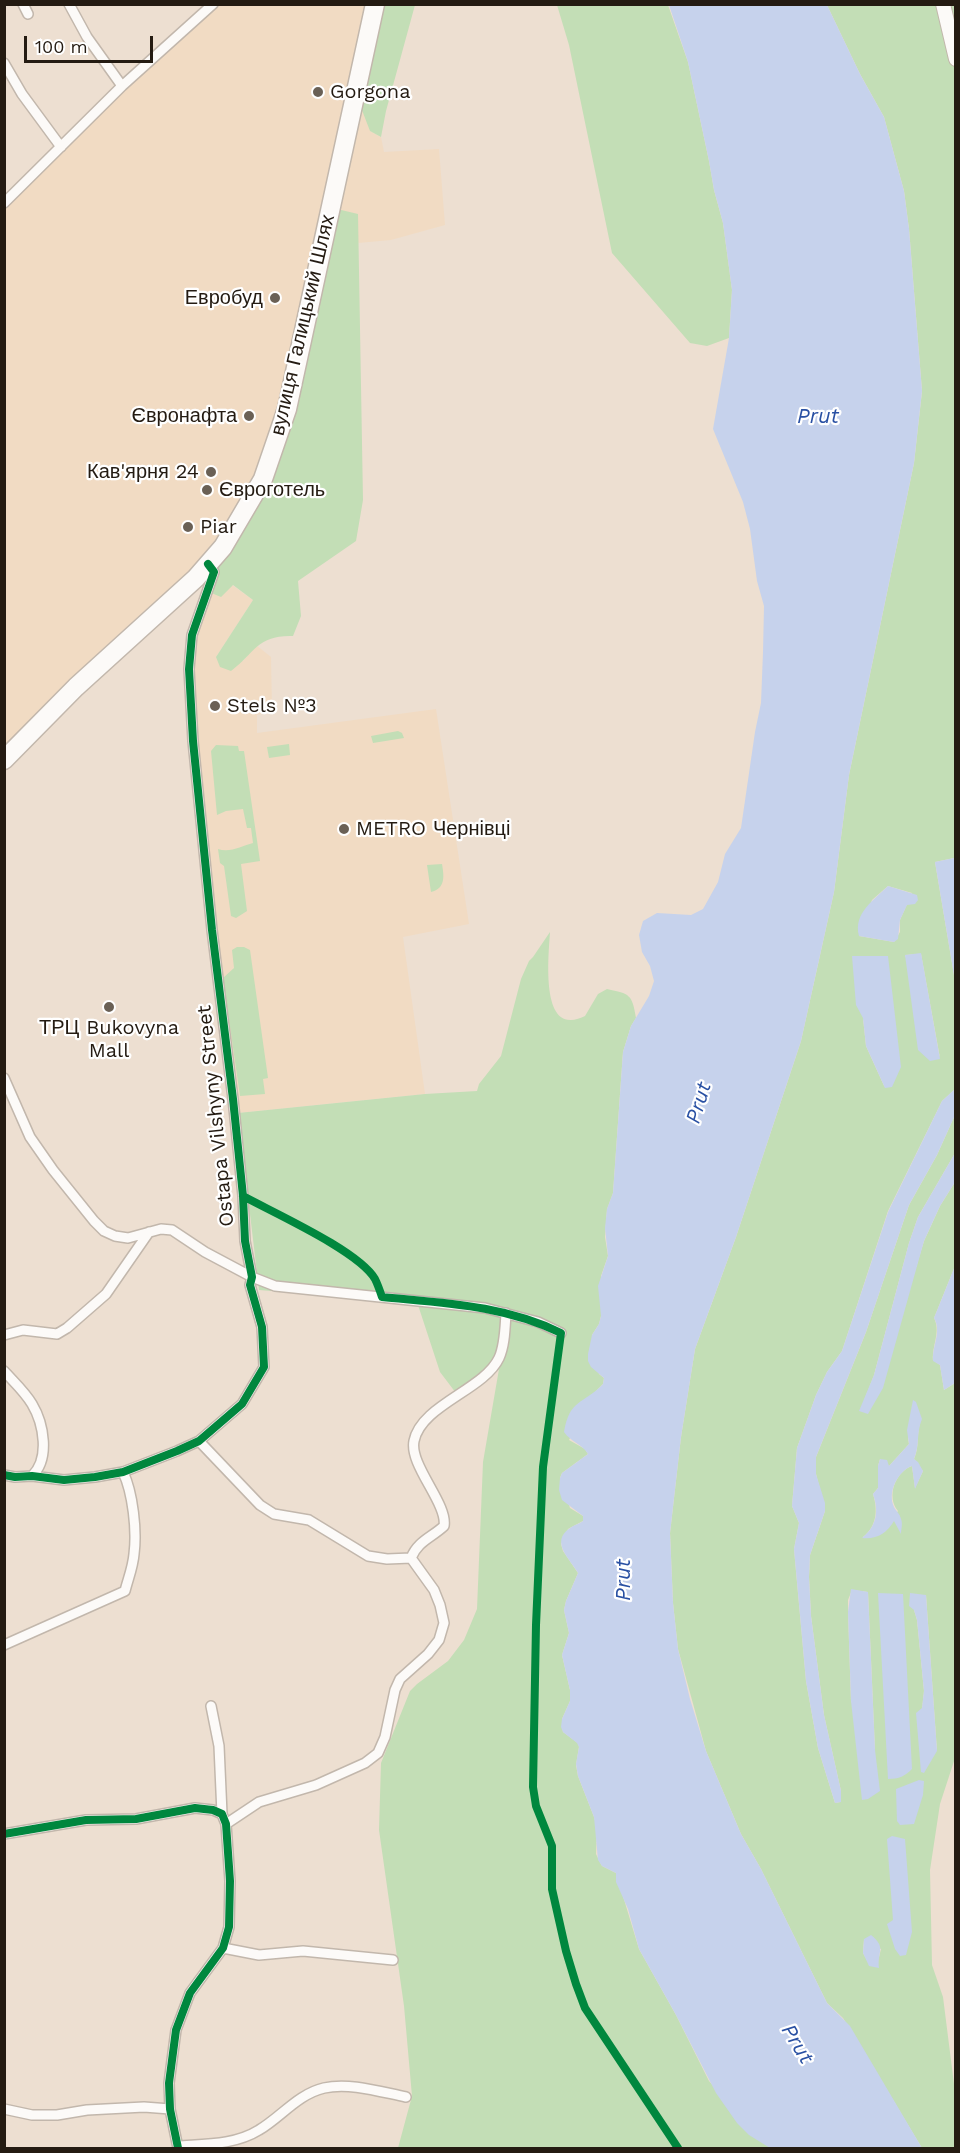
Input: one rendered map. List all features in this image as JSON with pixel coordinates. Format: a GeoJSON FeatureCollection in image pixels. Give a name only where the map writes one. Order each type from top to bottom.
{"type":"FeatureCollection","features":[{"type":"Feature","properties":{"kind":"highway","name":"вулиця Галицький Шлях"},"geometry":{"type":"LineString","coordinates":[[5,754],[196,578],[224,547],[263,479],[287,409],[375,4]]}},
{"type":"Feature","properties":{"kind":"main road"},"geometry":{"type":"LineString","coordinates":[[943,4],[956,59]]}},
{"type":"Feature","properties":{"kind":"street"},"geometry":{"type":"LineString","coordinates":[[23,4],[28,14]]}},
{"type":"Feature","properties":{"kind":"street"},"geometry":{"type":"LineString","coordinates":[[69,4],[87,37],[123,87]]}},
{"type":"Feature","properties":{"kind":"street"},"geometry":{"type":"LineString","coordinates":[[4,203],[123,87],[213,4]]}},
{"type":"Feature","properties":{"kind":"street"},"geometry":{"type":"LineString","coordinates":[[4,63],[22,94],[61,147]]}},
{"type":"Feature","properties":{"kind":"street","name":"Ostapa Vilshyny Street"},"geometry":{"type":"LineString","coordinates":[[4,1475],[64,1480],[123,1472],[177,1451],[199,1441],[242,1404],[264,1367],[262,1327],[250,1286],[252,1277],[245,1241],[233,1099],[212,930],[193,741],[189,669],[192,635],[214,572],[208,564]]}},
{"type":"Feature","properties":{"kind":"street"},"geometry":{"type":"LineString","coordinates":[[4,1078],[30,1137],[53,1170],[104,1231],[128,1238],[161,1229],[171,1230],[205,1252],[252,1277],[275,1286],[485,1308],[538,1322],[561,1333]]}},
{"type":"Feature","properties":{"kind":"street"},"geometry":{"type":"LineString","coordinates":[[4,1335],[22,1330],[57,1334],[67,1328],[106,1294],[149,1232]]}},
{"type":"Feature","properties":{"kind":"street"},"geometry":{"type":"LineString","coordinates":[[411,1558],[420,1543],[444,1526],[446,1518],[429,1488],[413,1448],[414,1439],[419,1428],[434,1412],[487,1372],[499,1359],[504,1339],[506,1313]]}},
{"type":"Feature","properties":{"kind":"street"},"geometry":{"type":"LineString","coordinates":[[4,1371],[30,1401],[38,1421],[44,1457],[40,1469],[32,1476]]}},
{"type":"Feature","properties":{"kind":"street"},"geometry":{"type":"LineString","coordinates":[[199,1441],[260,1505],[274,1514],[309,1520],[368,1556],[387,1559],[411,1558]]}},
{"type":"Feature","properties":{"kind":"street"},"geometry":{"type":"LineString","coordinates":[[4,1645],[125,1591],[134,1555],[135,1525],[123,1472]]}},
{"type":"Feature","properties":{"kind":"street"},"geometry":{"type":"LineString","coordinates":[[226,1824],[259,1802],[316,1785],[365,1763],[378,1753],[385,1737],[395,1690],[400,1679],[428,1654],[439,1640],[444,1623],[434,1590],[411,1558]]}},
{"type":"Feature","properties":{"kind":"street"},"geometry":{"type":"LineString","coordinates":[[210,1706],[219,1746],[222,1814],[226,1824],[229,1927],[223,1948],[190,1993],[176,2030],[169,2082],[170,2109],[178,2147],[241,2139],[260,2130],[309,2093],[325,2088],[342,2086],[406,2097]]}},
{"type":"Feature","properties":{"kind":"street"},"geometry":{"type":"LineString","coordinates":[[4,1834],[86,1820],[136,1819],[195,1808],[213,1810],[222,1814]]}},
{"type":"Feature","properties":{"kind":"street"},"geometry":{"type":"LineString","coordinates":[[223,1948],[260,1955],[303,1951],[393,1960]]}},
{"type":"Feature","properties":{"kind":"street"},"geometry":{"type":"LineString","coordinates":[[4,2109],[32,2115],[57,2115],[98,2109],[144,2107],[170,2109]]}},
{"type":"Feature","properties":{"kind":"shaded area"},"geometry":{"type":"Polygon","coordinates":[[[211,5],[379,5],[370,131],[381,137],[384,152],[439,149],[445,225],[391,240],[358,243],[358,214],[281,438],[224,547],[4,754],[4,201],[211,5]]]}},
{"type":"Feature","properties":{"kind":"shaded area"},"geometry":{"type":"Polygon","coordinates":[[[232,585],[253,600],[216,657],[243,661],[256,645],[271,657],[272,711],[257,715],[257,733],[436,709],[469,924],[403,937],[425,1094],[238,1113],[213,920],[190,670],[194,635],[208,592],[232,585]]]}},
{"type":"Feature","properties":{"kind":"green space"},"geometry":{"type":"Polygon","coordinates":[[[379,5],[415,5],[381,137],[370,131],[360,105],[379,5]]]}},
{"type":"Feature","properties":{"kind":"green space"},"geometry":{"type":"Polygon","coordinates":[[[557,5],[668,5],[688,62],[723,223],[732,290],[729,338],[707,346],[690,343],[612,253],[569,45],[557,5]]]}},
{"type":"Feature","properties":{"kind":"green space"},"geometry":{"type":"Polygon","coordinates":[[[827,5],[955,5],[955,866],[954,858],[935,862],[955,981],[955,1089],[942,1101],[888,1211],[842,1351],[827,1372],[816,1395],[797,1448],[792,1506],[799,1523],[794,1549],[806,1681],[818,1748],[835,1803],[840,1802],[841,1791],[824,1715],[811,1616],[810,1555],[825,1511],[816,1474],[816,1457],[866,1332],[909,1205],[937,1155],[955,1115],[955,1153],[918,1217],[874,1375],[860,1411],[911,1284],[924,1241],[940,1206],[955,1182],[955,1266],[934,1318],[937,1328],[933,1360],[940,1365],[944,1390],[955,1383],[956,1755],[940,1804],[930,1870],[932,1965],[943,1997],[955,2092],[955,2148],[922,2148],[843,2018],[827,2003],[761,1869],[741,1834],[706,1751],[678,1649],[673,1603],[670,1533],[681,1437],[695,1349],[736,1237],[801,1041],[834,892],[849,775],[914,463],[922,391],[904,191],[884,117],[860,74],[827,5]],[[888,886],[872,900],[859,936],[894,942],[900,932],[900,920],[912,893],[888,886]],[[921,954],[905,955],[940,1058],[921,954]],[[863,1018],[866,1046],[885,1088],[863,1018]],[[921,1419],[908,1438],[909,1444],[889,1466],[880,1459],[878,1488],[873,1494],[876,1506],[874,1523],[863,1537],[874,1536],[898,1511],[893,1499],[894,1486],[901,1474],[912,1466],[915,1488],[923,1471],[914,1459],[921,1419]],[[852,1590],[848,1600],[851,1701],[875,1750],[868,1592],[852,1590]],[[926,1595],[914,1610],[924,1691],[922,1709],[937,1751],[926,1595]],[[864,1939],[863,1953],[867,1960],[878,1961],[881,1949],[864,1939]]]}},
{"type":"Feature","properties":{"kind":"green space"},"geometry":{"type":"Polygon","coordinates":[[[337,209],[358,214],[363,500],[356,541],[298,581],[301,616],[293,636],[281,636],[264,642],[231,671],[220,667],[216,657],[253,600],[233,585],[221,597],[209,592],[224,547],[267,479],[337,209]]]}},
{"type":"Feature","properties":{"kind":"green space"},"geometry":{"type":"Polygon","coordinates":[[[398,731],[404,738],[373,743],[371,736],[398,731]]]}},
{"type":"Feature","properties":{"kind":"green space"},"geometry":{"type":"Polygon","coordinates":[[[289,744],[290,755],[269,758],[267,747],[289,744]]]}},
{"type":"Feature","properties":{"kind":"green space"},"geometry":{"type":"Polygon","coordinates":[[[216,745],[238,746],[239,751],[244,751],[260,861],[241,864],[247,911],[236,918],[231,916],[224,866],[220,863],[218,849],[231,850],[253,843],[251,828],[247,828],[243,809],[226,811],[217,815],[211,751],[216,745]]]}},
{"type":"Feature","properties":{"kind":"green space"},"geometry":{"type":"Polygon","coordinates":[[[442,864],[442,885],[431,892],[427,865],[442,864]]]}},
{"type":"Feature","properties":{"kind":"green space"},"geometry":{"type":"Polygon","coordinates":[[[550,932],[549,984],[555,1009],[561,1017],[571,1020],[585,1016],[598,994],[607,989],[629,996],[636,1018],[631,1026],[623,1052],[613,1193],[607,1209],[605,1237],[608,1256],[601,1276],[601,1316],[592,1335],[599,1374],[604,1378],[603,1384],[597,1390],[569,1440],[585,1449],[588,1454],[562,1473],[560,1478],[570,1508],[583,1516],[583,1521],[568,1529],[561,1544],[563,1551],[578,1573],[564,1610],[569,1633],[562,1655],[570,1690],[570,1701],[562,1719],[563,1732],[578,1743],[576,1765],[597,1829],[596,1854],[602,1866],[616,1873],[639,1949],[709,2081],[770,2148],[398,2148],[412,2096],[404,2006],[379,1830],[381,1763],[410,1691],[448,1661],[464,1640],[477,1609],[483,1462],[499,1369],[459,1397],[440,1372],[418,1305],[259,1290],[238,1113],[477,1091],[479,1084],[501,1056],[521,979],[529,961],[550,932]]]}},
{"type":"Feature","properties":{"kind":"green space"},"geometry":{"type":"Polygon","coordinates":[[[244,947],[250,950],[268,1078],[263,1079],[265,1094],[240,1096],[223,978],[234,968],[232,950],[244,947]]]}},
{"type":"Feature","properties":{"kind":"water","name":"Prut"},"geometry":{"type":"Polygon","coordinates":[[[669,5],[827,5],[860,74],[884,117],[904,191],[909,229],[922,391],[914,463],[849,775],[834,892],[801,1041],[736,1237],[695,1349],[681,1437],[670,1533],[673,1603],[678,1649],[706,1751],[741,1834],[761,1869],[827,2003],[850,2026],[922,2148],[770,2148],[749,2135],[737,2123],[716,2093],[639,1949],[628,1909],[616,1882],[616,1873],[602,1866],[598,1860],[594,1817],[578,1776],[576,1764],[579,1747],[563,1732],[561,1727],[570,1701],[570,1690],[562,1655],[569,1633],[564,1610],[578,1573],[561,1545],[561,1539],[570,1528],[583,1521],[583,1516],[562,1500],[559,1490],[560,1478],[562,1473],[588,1454],[564,1432],[574,1407],[596,1391],[603,1384],[604,1378],[591,1367],[588,1354],[592,1335],[601,1316],[598,1286],[608,1256],[605,1228],[607,1209],[613,1193],[623,1052],[631,1026],[649,996],[654,981],[650,966],[642,952],[639,935],[643,921],[657,913],[691,915],[703,909],[718,882],[725,854],[741,828],[761,703],[764,606],[757,581],[750,529],[743,502],[713,429],[729,338],[732,290],[723,223],[688,62],[669,5]]]}},
{"type":"Feature","properties":{"kind":"water"},"geometry":{"type":"Polygon","coordinates":[[[954,858],[956,866],[955,981],[935,862],[954,858]]]}},
{"type":"Feature","properties":{"kind":"water"},"geometry":{"type":"Polygon","coordinates":[[[888,886],[917,895],[918,900],[915,904],[907,905],[900,920],[898,939],[894,942],[859,936],[859,920],[862,914],[888,886]]]}},
{"type":"Feature","properties":{"kind":"water"},"geometry":{"type":"Polygon","coordinates":[[[921,953],[940,1059],[930,1061],[918,1050],[905,955],[921,953]]]}},
{"type":"Feature","properties":{"kind":"water"},"geometry":{"type":"Polygon","coordinates":[[[852,956],[888,956],[901,1067],[892,1087],[885,1088],[866,1046],[863,1018],[856,1005],[852,956]]]}},
{"type":"Feature","properties":{"kind":"water"},"geometry":{"type":"Polygon","coordinates":[[[955,1089],[955,1115],[937,1155],[909,1205],[866,1332],[816,1457],[816,1474],[825,1503],[825,1511],[810,1555],[811,1616],[824,1715],[841,1791],[841,1802],[835,1803],[818,1748],[806,1681],[794,1549],[799,1523],[792,1506],[797,1448],[816,1395],[827,1372],[842,1351],[888,1212],[942,1101],[955,1089]]]}},
{"type":"Feature","properties":{"kind":"water"},"geometry":{"type":"Polygon","coordinates":[[[955,1153],[955,1182],[940,1206],[924,1241],[883,1388],[868,1414],[859,1411],[874,1375],[918,1217],[955,1153]]]}},
{"type":"Feature","properties":{"kind":"water"},"geometry":{"type":"Polygon","coordinates":[[[955,1266],[955,1383],[944,1390],[940,1365],[933,1361],[937,1334],[934,1318],[955,1266]]]}},
{"type":"Feature","properties":{"kind":"water"},"geometry":{"type":"Polygon","coordinates":[[[913,1400],[916,1402],[922,1419],[914,1459],[923,1471],[915,1489],[912,1466],[902,1472],[895,1483],[892,1501],[902,1521],[901,1534],[894,1521],[881,1535],[862,1538],[874,1523],[876,1506],[873,1494],[878,1488],[880,1459],[887,1460],[889,1466],[909,1444],[907,1430],[913,1400]]]}},
{"type":"Feature","properties":{"kind":"water"},"geometry":{"type":"Polygon","coordinates":[[[851,1589],[868,1592],[875,1750],[880,1791],[862,1800],[851,1701],[848,1612],[851,1589]]]}},
{"type":"Feature","properties":{"kind":"water"},"geometry":{"type":"Polygon","coordinates":[[[878,1593],[903,1594],[912,1769],[902,1777],[892,1779],[888,1779],[878,1593]]]}},
{"type":"Feature","properties":{"kind":"water"},"geometry":{"type":"Polygon","coordinates":[[[910,1593],[926,1595],[937,1751],[924,1773],[921,1772],[916,1713],[922,1708],[924,1691],[917,1620],[914,1610],[909,1606],[910,1593]]]}},
{"type":"Feature","properties":{"kind":"water"},"geometry":{"type":"Polygon","coordinates":[[[919,1780],[924,1781],[923,1795],[914,1824],[900,1825],[897,1821],[896,1789],[919,1780]]]}},
{"type":"Feature","properties":{"kind":"water"},"geometry":{"type":"Polygon","coordinates":[[[892,1836],[905,1839],[912,1932],[906,1955],[900,1956],[895,1949],[887,1924],[893,1920],[887,1839],[892,1836]]]}},
{"type":"Feature","properties":{"kind":"water"},"geometry":{"type":"Polygon","coordinates":[[[871,1935],[880,1947],[879,1968],[869,1966],[863,1953],[864,1939],[871,1935]]]}},
{"type":"Feature","properties":{"kind":"cycle path"},"geometry":{"type":"LineString","coordinates":[[4,1475],[64,1480],[95,1477],[123,1472],[177,1451],[199,1441],[242,1404],[264,1367],[262,1327],[250,1285],[252,1277],[245,1241],[233,1099],[212,930],[193,741],[189,669],[192,635],[214,572],[208,564]]}},
{"type":"Feature","properties":{"kind":"cycle path"},"geometry":{"type":"LineString","coordinates":[[243,1196],[315,1233],[352,1257],[375,1279],[382,1297],[495,1311],[518,1316],[561,1333],[543,1467],[536,1625],[533,1787],[536,1806],[552,1846],[552,1889],[566,1951],[585,2008],[678,2148]]}},
{"type":"Feature","properties":{"kind":"cycle path"},"geometry":{"type":"LineString","coordinates":[[4,1834],[86,1820],[136,1819],[195,1808],[213,1810],[222,1814],[226,1824],[230,1881],[229,1927],[223,1948],[190,1993],[176,2030],[169,2083],[170,2109],[178,2148]]}},
{"type":"Feature","properties":{"kind":"place","name":"Gorgona"},"geometry":{"type":"Point","coordinates":[318,92]}},
{"type":"Feature","properties":{"kind":"place","name":"Евробуд"},"geometry":{"type":"Point","coordinates":[275,298]}},
{"type":"Feature","properties":{"kind":"place","name":"Євронафта"},"geometry":{"type":"Point","coordinates":[249,416]}},
{"type":"Feature","properties":{"kind":"place","name":"Кав'ярня 24"},"geometry":{"type":"Point","coordinates":[211,472]}},
{"type":"Feature","properties":{"kind":"place","name":"Євроготель"},"geometry":{"type":"Point","coordinates":[207,490]}},
{"type":"Feature","properties":{"kind":"place","name":"Piar"},"geometry":{"type":"Point","coordinates":[188,527]}},
{"type":"Feature","properties":{"kind":"place","name":"Stels №3"},"geometry":{"type":"Point","coordinates":[215,706]}},
{"type":"Feature","properties":{"kind":"place","name":"METRO Чернівці"},"geometry":{"type":"Point","coordinates":[344,829]}},
{"type":"Feature","properties":{"kind":"place","name":"ТРЦ Bukovyna Mall"},"geometry":{"type":"Point","coordinates":[109,1007]}}]}
